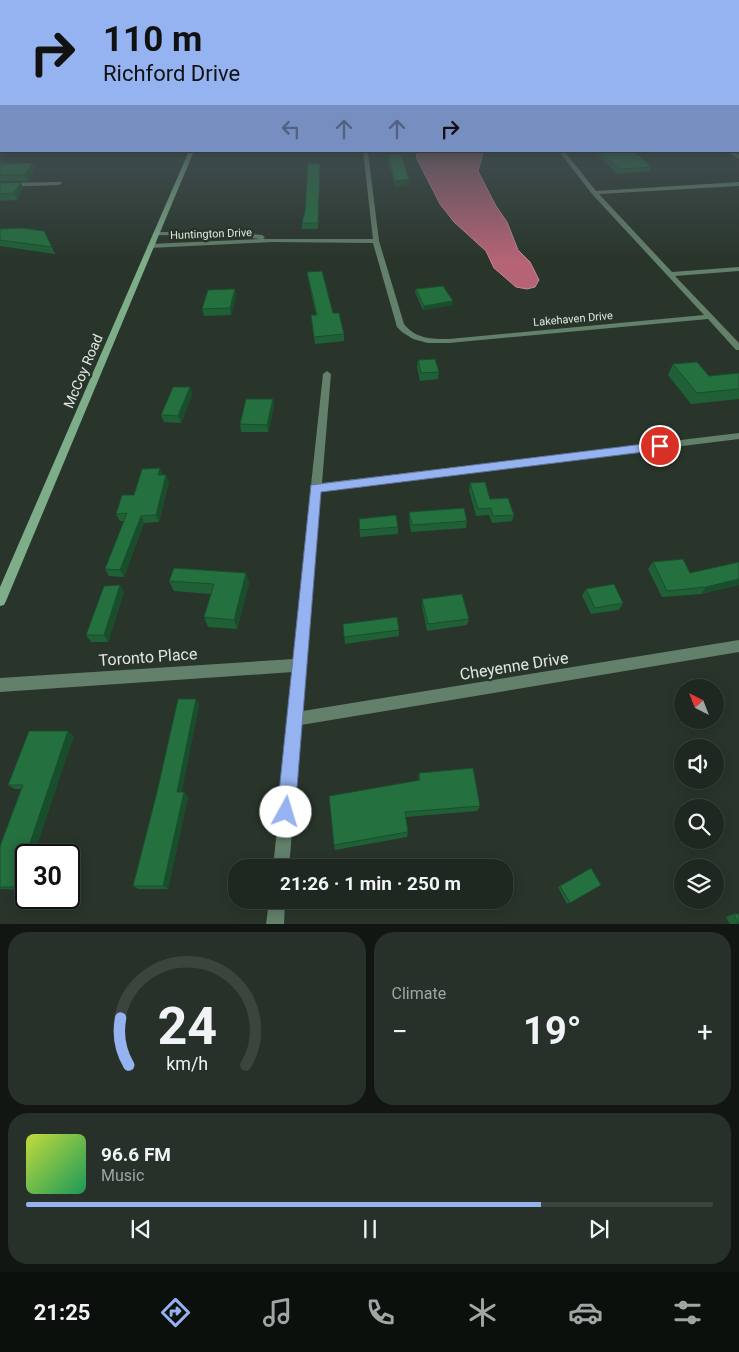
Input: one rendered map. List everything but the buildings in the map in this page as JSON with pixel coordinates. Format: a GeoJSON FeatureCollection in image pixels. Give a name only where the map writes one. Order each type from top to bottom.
{"type":"FeatureCollection","features":[{"type":"Feature","properties":{"kind":"main road","name":"McCoy Road"},"geometry":{"type":"LineString","coordinates":[[0,601],[182,174]]}},
{"type":"Feature","properties":{"kind":"street","name":"Lakehaven Drive"},"geometry":{"type":"LineString","coordinates":[[368,174],[376,241],[400,325],[405,332],[420,340],[448,341],[710,318]]}},
{"type":"Feature","properties":{"kind":"street"},"geometry":{"type":"LineString","coordinates":[[579,174],[594,193],[739,348]]}},
{"type":"Feature","properties":{"kind":"street"},"geometry":{"type":"LineString","coordinates":[[0,185],[59,183]]}},
{"type":"Feature","properties":{"kind":"street"},"geometry":{"type":"LineString","coordinates":[[594,193],[739,184]]}},
{"type":"Feature","properties":{"kind":"street","name":"Huntington Drive"},"geometry":{"type":"LineString","coordinates":[[156,234],[245,235],[272,240]]}},
{"type":"Feature","properties":{"kind":"street","name":"Huntington Drive"},"geometry":{"type":"LineString","coordinates":[[150,246],[230,244],[272,240],[376,241]]}},
{"type":"Feature","properties":{"kind":"street"},"geometry":{"type":"LineString","coordinates":[[669,274],[739,269]]}},
{"type":"Feature","properties":{"kind":"street"},"geometry":{"type":"LineString","coordinates":[[282,859],[298,665],[327,374]]}},
{"type":"Feature","properties":{"kind":"street"},"geometry":{"type":"LineString","coordinates":[[315,488],[739,436]]}},
{"type":"Feature","properties":{"kind":"street","name":"Cheyenne Drive"},"geometry":{"type":"LineString","coordinates":[[295,719],[739,646]]}},
{"type":"Feature","properties":{"kind":"street","name":"Toronto Place"},"geometry":{"type":"LineString","coordinates":[[0,685],[298,665]]}},
{"type":"Feature","properties":{"kind":"street"},"geometry":{"type":"LineString","coordinates":[[275,924],[276,909]]}},
{"type":"Feature","properties":{"kind":"shaded area"},"geometry":{"type":"Polygon","coordinates":[[[425,174],[480,174],[496,206],[507,222],[518,250],[530,262],[539,280],[535,287],[527,289],[516,287],[494,268],[486,251],[454,222],[440,204],[425,174]]]}},
{"type":"Feature","properties":{"kind":"route"},"geometry":{"type":"LineString","coordinates":[[286,812],[315,488],[660,446]]}}]}
